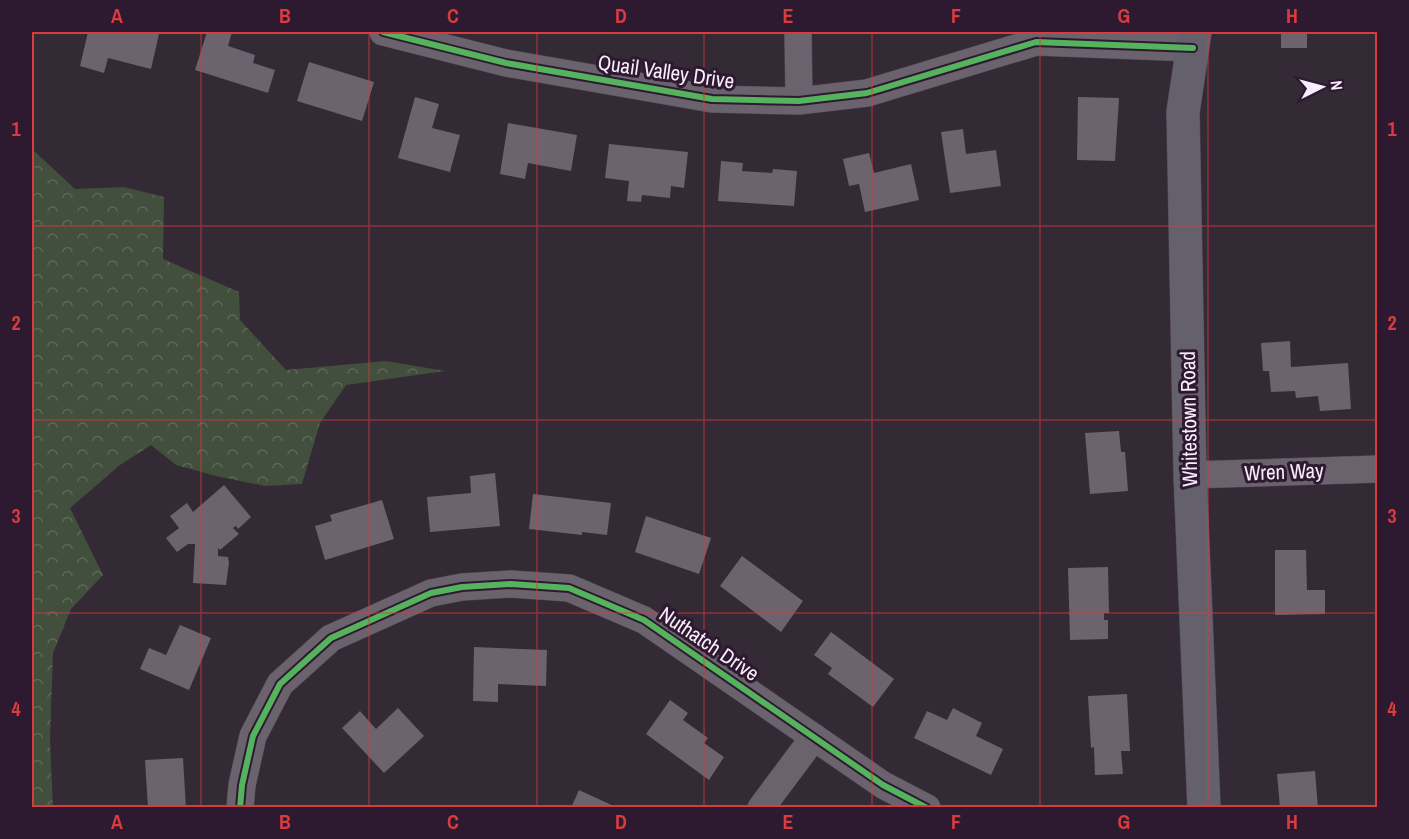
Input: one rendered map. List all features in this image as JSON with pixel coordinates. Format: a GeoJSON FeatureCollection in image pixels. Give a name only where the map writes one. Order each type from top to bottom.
{"type":"FeatureCollection","features":[{"type":"Feature","properties":{"kind":"street","name":"Quail Valley Drive"},"geometry":{"type":"LineString","coordinates":[[383,32],[506,63],[712,99],[799,101],[867,93],[1036,42],[1194,40]]}},
{"type":"Feature","properties":{"kind":"street"},"geometry":{"type":"LineString","coordinates":[[798,32],[799,101]]}},
{"type":"Feature","properties":{"kind":"street","name":"Whitestown Road"},"geometry":{"type":"LineString","coordinates":[[1194,40],[1183,112],[1190,475],[1204,807]]}},
{"type":"Feature","properties":{"kind":"street","name":"Wren Way"},"geometry":{"type":"LineString","coordinates":[[1190,475],[1377,469]]}},
{"type":"Feature","properties":{"kind":"street","name":"Nuthatch Drive"},"geometry":{"type":"LineString","coordinates":[[240,807],[253,736],[280,684],[331,638],[431,593],[462,587],[511,584],[569,588],[644,620],[883,785],[927,807]]}},
{"type":"Feature","properties":{"kind":"street"},"geometry":{"type":"LineString","coordinates":[[761,807],[814,737]]}},
{"type":"Feature","properties":{"kind":"green space"},"geometry":{"type":"Polygon","coordinates":[[[32,149],[75,189],[124,187],[164,197],[163,259],[239,292],[240,320],[286,370],[386,361],[445,371],[346,385],[320,423],[302,484],[265,486],[216,476],[176,465],[151,445],[120,465],[70,508],[103,575],[71,609],[53,653],[50,739],[53,808],[32,807],[32,149]]]}},
{"type":"Feature","properties":{"kind":"building"},"geometry":{"type":"Polygon","coordinates":[[[88,32],[159,34],[151,69],[108,58],[104,73],[80,66],[88,32]]]}},
{"type":"Feature","properties":{"kind":"building"},"geometry":{"type":"Polygon","coordinates":[[[207,32],[232,32],[228,46],[255,55],[253,63],[275,70],[268,93],[195,70],[207,32]]]}},
{"type":"Feature","properties":{"kind":"building"},"geometry":{"type":"Polygon","coordinates":[[[1281,32],[1307,32],[1307,48],[1281,48],[1281,32]]]}},
{"type":"Feature","properties":{"kind":"building"},"geometry":{"type":"Polygon","coordinates":[[[309,62],[374,82],[362,121],[297,101],[309,62]]]}},
{"type":"Feature","properties":{"kind":"building"},"geometry":{"type":"Polygon","coordinates":[[[415,97],[439,104],[432,128],[460,135],[450,172],[398,158],[415,97]]]}},
{"type":"Feature","properties":{"kind":"building"},"geometry":{"type":"Polygon","coordinates":[[[1078,97],[1119,98],[1115,161],[1077,160],[1078,97]]]}},
{"type":"Feature","properties":{"kind":"building"},"geometry":{"type":"Polygon","coordinates":[[[508,123],[577,135],[571,171],[528,163],[525,179],[500,174],[508,123]]]}},
{"type":"Feature","properties":{"kind":"building"},"geometry":{"type":"Polygon","coordinates":[[[963,129],[966,154],[996,150],[1001,186],[950,193],[941,132],[963,129]]]}},
{"type":"Feature","properties":{"kind":"building"},"geometry":{"type":"Polygon","coordinates":[[[609,144],[688,152],[684,188],[671,186],[670,198],[642,195],[641,202],[627,201],[629,181],[605,178],[609,144]]]}},
{"type":"Feature","properties":{"kind":"building"},"geometry":{"type":"Polygon","coordinates":[[[869,153],[874,173],[911,164],[919,200],[865,212],[859,184],[849,186],[843,159],[869,153]]]}},
{"type":"Feature","properties":{"kind":"building"},"geometry":{"type":"Polygon","coordinates":[[[721,161],[743,163],[742,171],[772,173],[773,169],[797,171],[794,206],[718,201],[721,161]]]}},
{"type":"Feature","properties":{"kind":"building"},"geometry":{"type":"Polygon","coordinates":[[[1290,341],[1291,367],[1348,363],[1351,409],[1320,411],[1318,396],[1296,398],[1295,391],[1271,392],[1269,371],[1263,371],[1261,343],[1290,341]]]}},
{"type":"Feature","properties":{"kind":"building"},"geometry":{"type":"Polygon","coordinates":[[[1119,431],[1121,452],[1125,452],[1128,491],[1090,494],[1085,433],[1119,431]]]}},
{"type":"Feature","properties":{"kind":"building"},"geometry":{"type":"Polygon","coordinates":[[[495,473],[500,526],[430,532],[427,497],[471,493],[470,476],[495,473]]]}},
{"type":"Feature","properties":{"kind":"building"},"geometry":{"type":"Polygon","coordinates":[[[224,485],[251,517],[238,529],[236,526],[233,528],[239,534],[220,550],[218,548],[218,556],[228,557],[226,585],[193,583],[195,544],[188,544],[177,552],[166,538],[179,528],[170,516],[187,503],[193,512],[224,485]]]}},
{"type":"Feature","properties":{"kind":"building"},"geometry":{"type":"Polygon","coordinates":[[[533,494],[611,503],[607,535],[582,532],[582,535],[529,529],[533,494]]]}},
{"type":"Feature","properties":{"kind":"building"},"geometry":{"type":"Polygon","coordinates":[[[382,500],[394,539],[325,560],[315,526],[332,521],[330,515],[382,500]]]}},
{"type":"Feature","properties":{"kind":"building"},"geometry":{"type":"Polygon","coordinates":[[[646,516],[711,538],[699,574],[635,552],[646,516]]]}},
{"type":"Feature","properties":{"kind":"building"},"geometry":{"type":"Polygon","coordinates":[[[1275,550],[1306,550],[1307,590],[1325,590],[1325,614],[1275,615],[1275,550]]]}},
{"type":"Feature","properties":{"kind":"building"},"geometry":{"type":"Polygon","coordinates":[[[742,556],[803,601],[781,632],[720,586],[742,556]]]}},
{"type":"Feature","properties":{"kind":"building"},"geometry":{"type":"Polygon","coordinates":[[[1108,567],[1109,613],[1104,613],[1104,620],[1108,620],[1108,639],[1070,640],[1068,568],[1108,567]]]}},
{"type":"Feature","properties":{"kind":"building"},"geometry":{"type":"Polygon","coordinates":[[[180,625],[211,638],[189,690],[140,669],[149,648],[166,655],[180,625]]]}},
{"type":"Feature","properties":{"kind":"building"},"geometry":{"type":"Polygon","coordinates":[[[831,632],[894,679],[873,707],[828,674],[832,668],[814,655],[831,632]]]}},
{"type":"Feature","properties":{"kind":"building"},"geometry":{"type":"Polygon","coordinates":[[[474,647],[547,650],[546,686],[498,684],[498,702],[473,701],[474,647]]]}},
{"type":"Feature","properties":{"kind":"building"},"geometry":{"type":"Polygon","coordinates":[[[1127,694],[1130,751],[1121,751],[1123,774],[1095,775],[1088,696],[1127,694]]]}},
{"type":"Feature","properties":{"kind":"building"},"geometry":{"type":"Polygon","coordinates":[[[670,700],[688,713],[683,720],[708,738],[704,743],[724,757],[709,780],[646,734],[670,700]]]}},
{"type":"Feature","properties":{"kind":"building"},"geometry":{"type":"Polygon","coordinates":[[[398,708],[424,736],[384,773],[342,728],[360,711],[376,729],[398,708]]]}},
{"type":"Feature","properties":{"kind":"building"},"geometry":{"type":"Polygon","coordinates":[[[953,708],[982,723],[976,736],[1003,749],[991,775],[914,738],[927,711],[947,720],[953,708]]]}},
{"type":"Feature","properties":{"kind":"building"},"geometry":{"type":"Polygon","coordinates":[[[183,758],[186,808],[148,808],[145,760],[183,758]]]}},
{"type":"Feature","properties":{"kind":"building"},"geometry":{"type":"Polygon","coordinates":[[[1315,771],[1318,808],[1280,808],[1277,774],[1315,771]]]}},
{"type":"Feature","properties":{"kind":"building"},"geometry":{"type":"Polygon","coordinates":[[[579,790],[618,808],[571,808],[579,790]]]}},
{"type":"Feature","properties":{"kind":"cycle path"},"geometry":{"type":"LineString","coordinates":[[383,32],[506,63],[712,99],[799,101],[867,93],[1036,42],[1193,48]]}},
{"type":"Feature","properties":{"kind":"cycle path"},"geometry":{"type":"LineString","coordinates":[[240,808],[242,785],[253,736],[280,684],[331,638],[431,593],[462,587],[511,584],[569,588],[644,620],[883,785],[927,808]]}}]}
